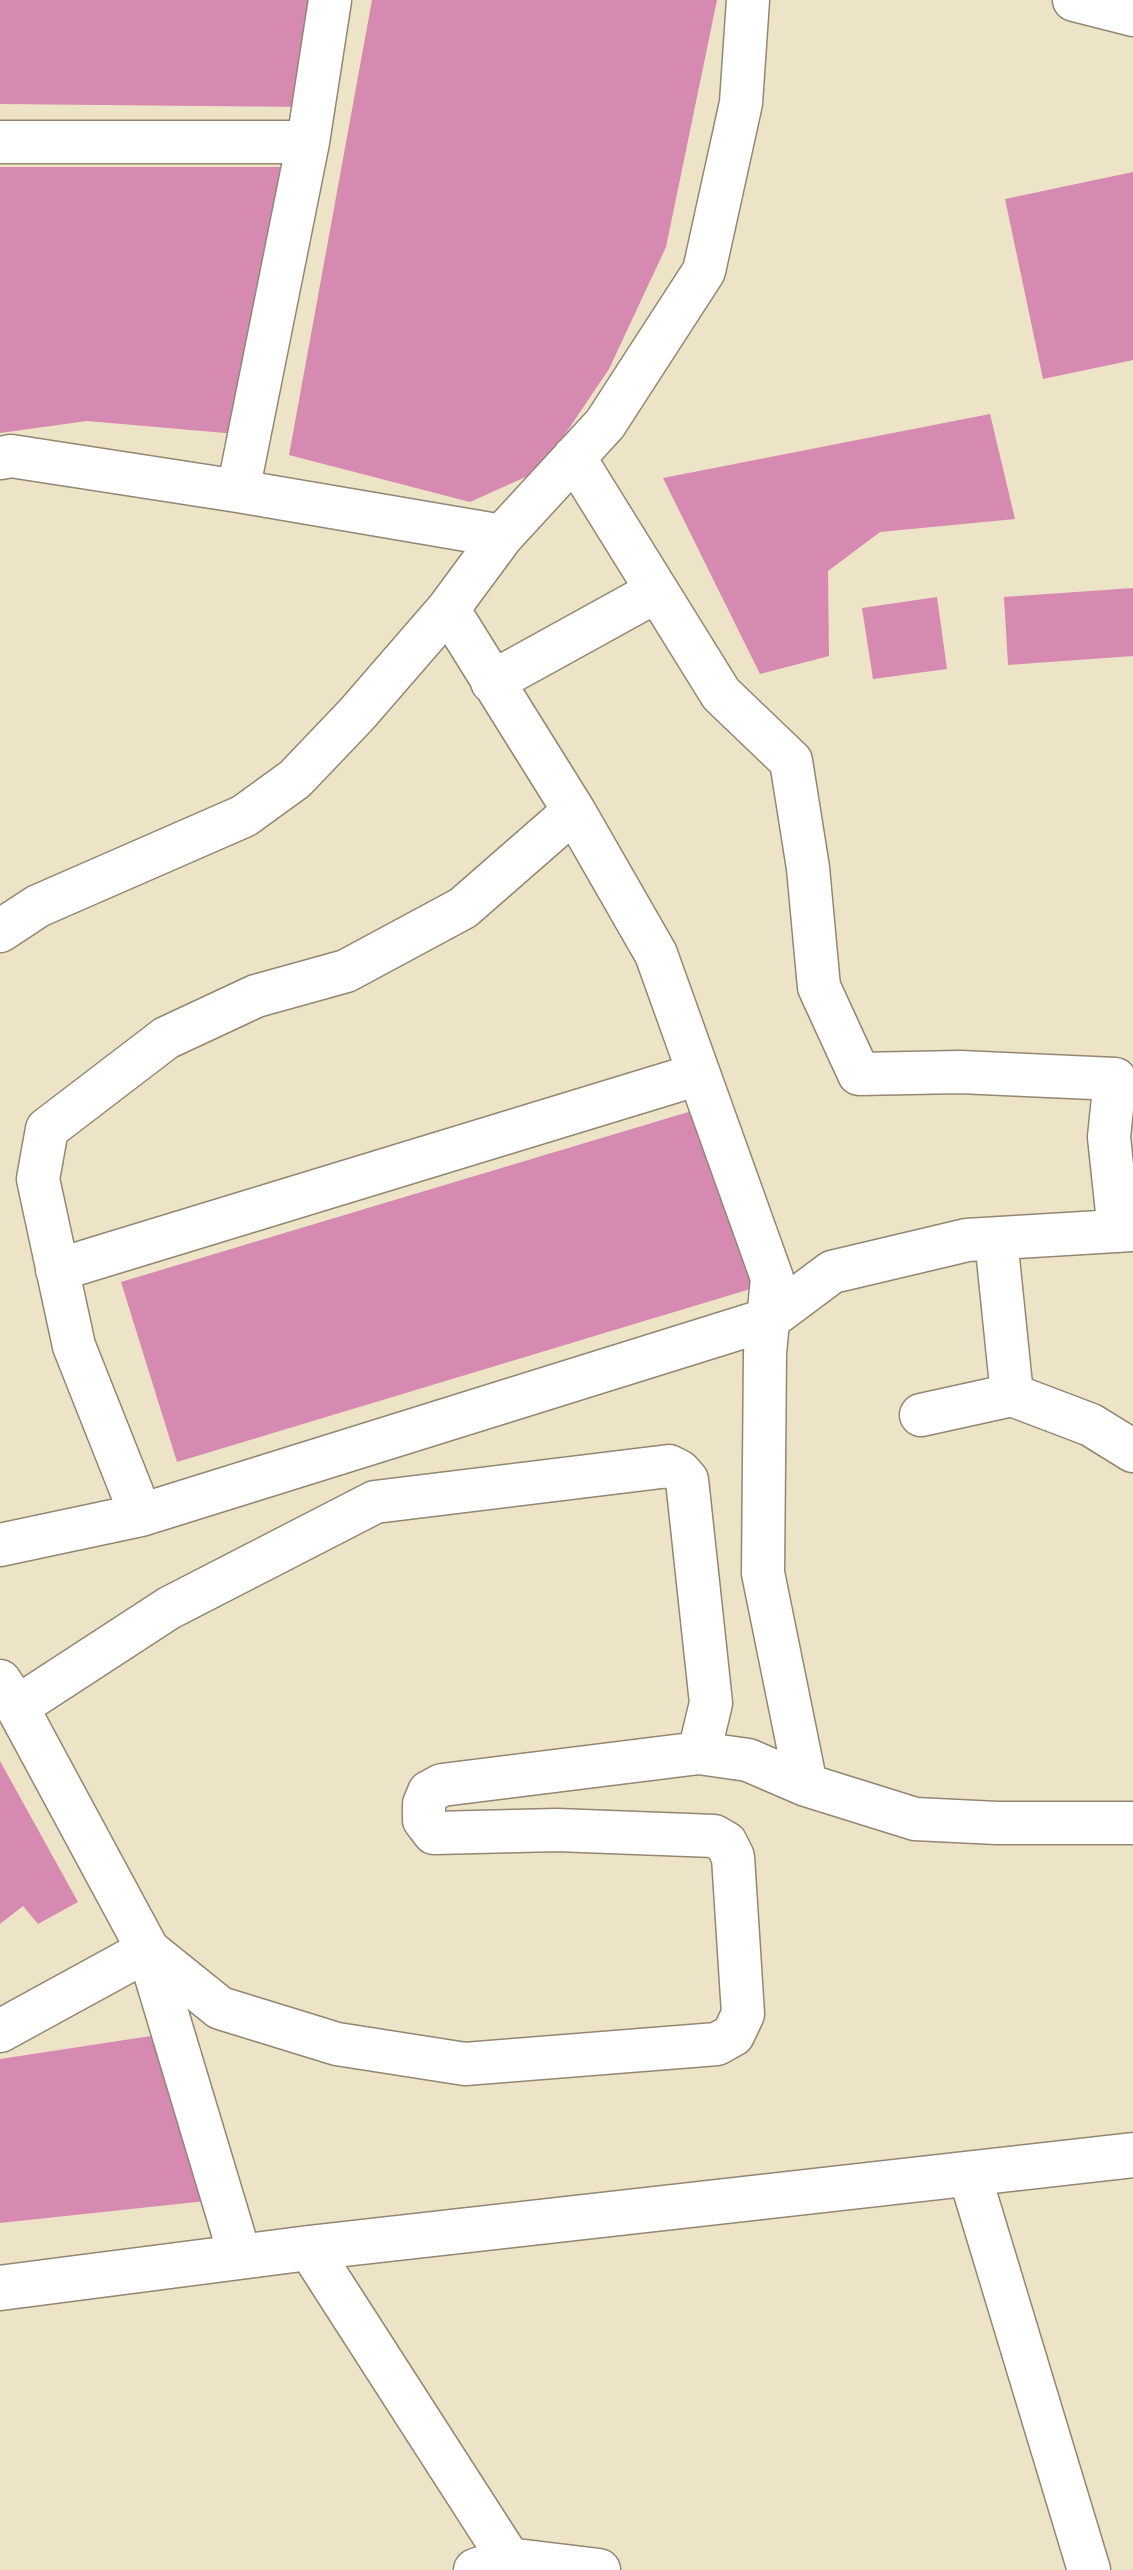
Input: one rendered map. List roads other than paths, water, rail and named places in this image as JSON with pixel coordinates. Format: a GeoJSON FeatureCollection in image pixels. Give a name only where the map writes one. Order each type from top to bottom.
{"type":"FeatureCollection","features":[{"type":"Feature","properties":{"kind":"street"},"geometry":{"type":"LineString","coordinates":[[238,491],[308,142],[330,0]]}},
{"type":"Feature","properties":{"kind":"street"},"geometry":{"type":"LineString","coordinates":[[0,931],[38,906],[244,816],[295,779],[357,714],[448,609],[502,536],[605,424],[704,271],[741,103],[748,0]]}},
{"type":"Feature","properties":{"kind":"street"},"geometry":{"type":"LineString","coordinates":[[1074,0],[1133,15]]}},
{"type":"Feature","properties":{"kind":"street"},"geometry":{"type":"LineString","coordinates":[[0,142],[308,142]]}},
{"type":"Feature","properties":{"kind":"street"},"geometry":{"type":"LineString","coordinates":[[0,458],[11,456],[238,491],[502,536]]}},
{"type":"Feature","properties":{"kind":"street"},"geometry":{"type":"LineString","coordinates":[[0,1545],[141,1515],[769,1319],[832,1272],[967,1240],[1126,1231],[1109,1137],[1115,1079],[960,1072],[859,1074],[819,987],[808,868],[791,761],[721,694],[574,457]]}},
{"type":"Feature","properties":{"kind":"street"},"geometry":{"type":"LineString","coordinates":[[492,682],[657,591]]}},
{"type":"Feature","properties":{"kind":"street"},"geometry":{"type":"LineString","coordinates":[[448,609],[574,811],[656,954],[772,1278],[765,1353],[763,1573],[806,1785]]}},
{"type":"Feature","properties":{"kind":"street"},"geometry":{"type":"LineString","coordinates":[[141,1515],[74,1346],[38,1179],[47,1129],[166,1038],[256,996],[346,971],[463,908],[574,811]]}},
{"type":"Feature","properties":{"kind":"street"},"geometry":{"type":"LineString","coordinates":[[57,1270],[699,1074]]}},
{"type":"Feature","properties":{"kind":"street"},"geometry":{"type":"LineString","coordinates":[[996,1239],[1012,1395]]}},
{"type":"Feature","properties":{"kind":"street"},"geometry":{"type":"LineString","coordinates":[[921,1415],[1012,1395],[1091,1425],[1133,1451]]}},
{"type":"Feature","properties":{"kind":"street"},"geometry":{"type":"LineString","coordinates":[[240,2256],[148,1950],[9,1694],[375,1502],[669,1466],[687,1480],[711,1703],[699,1753]]}},
{"type":"Feature","properties":{"kind":"street"},"geometry":{"type":"LineString","coordinates":[[148,1950],[220,2008],[337,2044],[465,2064],[717,2044],[733,2035],[743,2014],[733,1857],[726,1843],[714,1836],[557,1830],[434,1833],[424,1820],[424,1804],[429,1792],[442,1785],[699,1753],[748,1760],[806,1785],[915,1819],[997,1823],[1133,1823]]}},
{"type":"Feature","properties":{"kind":"street"},"geometry":{"type":"LineString","coordinates":[[0,2031],[148,1950]]}},
{"type":"Feature","properties":{"kind":"street"},"geometry":{"type":"LineString","coordinates":[[0,2288],[240,2256],[1133,2155]]}},
{"type":"Feature","properties":{"kind":"street"},"geometry":{"type":"LineString","coordinates":[[969,2173],[1089,2570]]}},
{"type":"Feature","properties":{"kind":"street"},"geometry":{"type":"LineString","coordinates":[[309,2248],[499,2566],[599,2570]]}}]}
